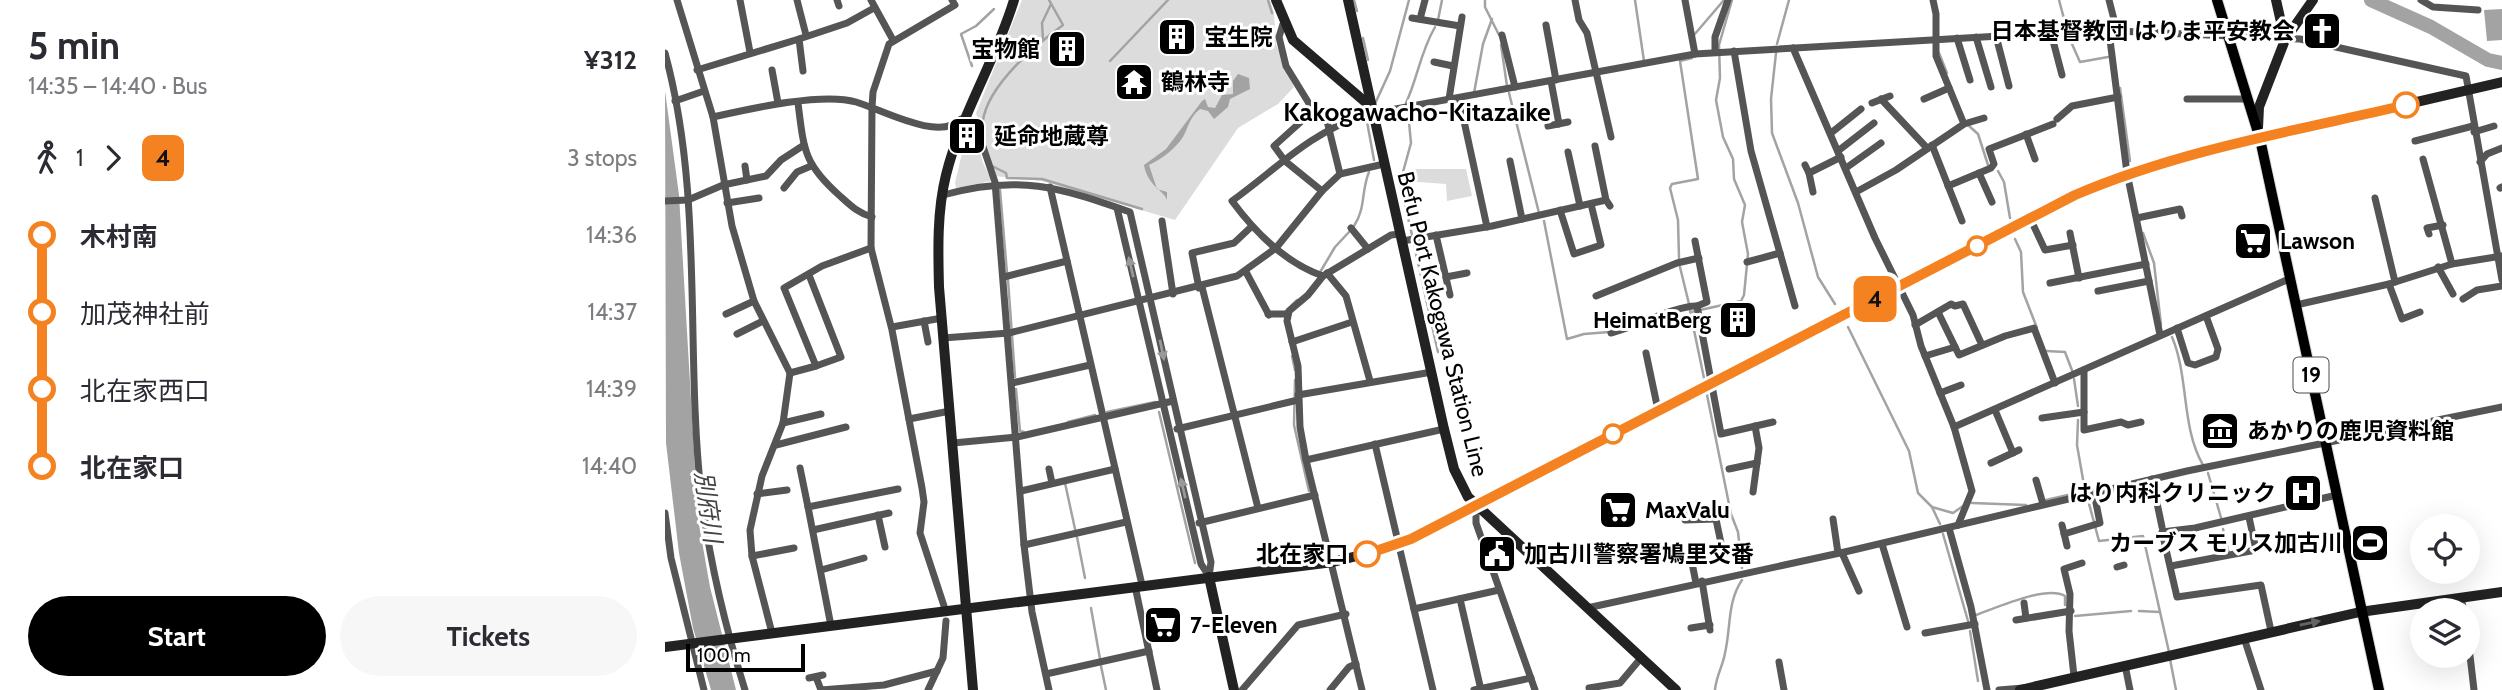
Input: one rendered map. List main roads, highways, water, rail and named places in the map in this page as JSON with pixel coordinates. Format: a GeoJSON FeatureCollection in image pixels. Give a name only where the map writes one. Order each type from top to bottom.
{"type":"FeatureCollection","features":[{"type":"Feature","properties":{"kind":"main road","name":"19"},"geometry":{"type":"LineString","coordinates":[[2217,0],[2260,139],[2360,612],[2379,690]]}},
{"type":"Feature","properties":{"kind":"waterway"},"geometry":{"type":"LineString","coordinates":[[983,136],[983,120],[997,89],[1022,59],[1063,25],[1049,0]]}},
{"type":"Feature","properties":{"kind":"waterway"},"geometry":{"type":"LineString","coordinates":[[1110,61],[1168,0]]}},
{"type":"Feature","properties":{"kind":"waterway"},"geometry":{"type":"LineString","coordinates":[[1268,0],[1272,13]]}},
{"type":"Feature","properties":{"kind":"waterway"},"geometry":{"type":"LineString","coordinates":[[1354,0],[1357,11]]}},
{"type":"Feature","properties":{"kind":"waterway"},"geometry":{"type":"LineString","coordinates":[[1374,106],[1390,71],[1409,0]]}},
{"type":"Feature","properties":{"kind":"waterway"},"geometry":{"type":"LineString","coordinates":[[1438,20],[1442,0]]}},
{"type":"Feature","properties":{"kind":"waterway"},"geometry":{"type":"LineString","coordinates":[[1485,0],[1485,7],[1499,35]]}},
{"type":"Feature","properties":{"kind":"waterway"},"geometry":{"type":"LineString","coordinates":[[1635,0],[1644,61]]}},
{"type":"Feature","properties":{"kind":"waterway"},"geometry":{"type":"LineString","coordinates":[[1694,35],[1724,0]]}},
{"type":"Feature","properties":{"kind":"waterway"},"geometry":{"type":"LineString","coordinates":[[1691,312],[1741,301],[1744,295],[1748,254],[1742,222],[1745,205],[1734,179],[1733,159],[1723,137],[1716,100],[1720,78],[1719,45],[1732,0]]}},
{"type":"Feature","properties":{"kind":"waterway"},"geometry":{"type":"LineString","coordinates":[[1777,44],[1789,0]]}},
{"type":"Feature","properties":{"kind":"waterway"},"geometry":{"type":"LineString","coordinates":[[2059,0],[2067,30]]}},
{"type":"Feature","properties":{"kind":"waterway"},"geometry":{"type":"LineString","coordinates":[[2371,0],[2431,27],[2488,60],[2502,63]]}},
{"type":"Feature","properties":{"kind":"waterway"},"geometry":{"type":"LineString","coordinates":[[1043,39],[1042,23],[1051,4]]}},
{"type":"Feature","properties":{"kind":"waterway"},"geometry":{"type":"LineString","coordinates":[[972,66],[961,34],[976,26],[994,9]]}},
{"type":"Feature","properties":{"kind":"waterway"},"geometry":{"type":"LineString","coordinates":[[1474,93],[1483,44],[1492,19]]}},
{"type":"Feature","properties":{"kind":"waterway"},"geometry":{"type":"LineString","coordinates":[[1406,103],[1435,27]]}},
{"type":"Feature","properties":{"kind":"waterway"},"geometry":{"type":"LineString","coordinates":[[2068,35],[2080,62],[2108,57]]}},
{"type":"Feature","properties":{"kind":"waterway"},"geometry":{"type":"LineString","coordinates":[[1363,38],[1368,60]]}},
{"type":"Feature","properties":{"kind":"waterway"},"geometry":{"type":"LineString","coordinates":[[1501,45],[1507,86]]}},
{"type":"Feature","properties":{"kind":"waterway"},"geometry":{"type":"LineString","coordinates":[[1776,53],[1771,99],[1772,133],[1798,203],[1818,277],[1835,304]]}},
{"type":"Feature","properties":{"kind":"waterway"},"geometry":{"type":"LineString","coordinates":[[1939,53],[1947,73]]}},
{"type":"Feature","properties":{"kind":"waterway"},"geometry":{"type":"LineString","coordinates":[[1679,258],[1678,220],[1670,188],[1672,184],[1698,179],[1680,61],[1692,58]]}},
{"type":"Feature","properties":{"kind":"waterway"},"geometry":{"type":"LineString","coordinates":[[2120,88],[2130,161]]}},
{"type":"Feature","properties":{"kind":"waterway"},"geometry":{"type":"LineString","coordinates":[[1509,93],[1539,213]]}},
{"type":"Feature","properties":{"kind":"waterway"},"geometry":{"type":"LineString","coordinates":[[1408,112],[1411,143],[1400,183],[1412,235]]}},
{"type":"Feature","properties":{"kind":"waterway"},"geometry":{"type":"LineString","coordinates":[[1366,116],[1374,160]]}},
{"type":"Feature","properties":{"kind":"waterway"},"geometry":{"type":"LineString","coordinates":[[1968,125],[1978,134],[1988,165]]}},
{"type":"Feature","properties":{"kind":"waterway"},"geometry":{"type":"LineString","coordinates":[[992,166],[1006,173],[1007,178],[1042,179],[1142,209]]}},
{"type":"Feature","properties":{"kind":"waterway"},"geometry":{"type":"LineString","coordinates":[[1998,171],[2004,182],[2010,218]]}},
{"type":"Feature","properties":{"kind":"waterway"},"geometry":{"type":"LineString","coordinates":[[1354,226],[1360,213],[1369,172]]}},
{"type":"Feature","properties":{"kind":"waterway"},"geometry":{"type":"LineString","coordinates":[[1000,190],[1007,273]]}},
{"type":"Feature","properties":{"kind":"waterway"},"geometry":{"type":"LineString","coordinates":[[1544,221],[1567,339],[1584,334],[1609,332]]}},
{"type":"Feature","properties":{"kind":"waterway"},"geometry":{"type":"LineString","coordinates":[[1319,274],[1335,247],[1350,231]]}},
{"type":"Feature","properties":{"kind":"waterway"},"geometry":{"type":"LineString","coordinates":[[2143,233],[2154,263],[2161,325]]}},
{"type":"Feature","properties":{"kind":"waterway"},"geometry":{"type":"LineString","coordinates":[[2015,239],[2021,252],[2023,292],[2037,328]]}},
{"type":"Feature","properties":{"kind":"waterway"},"geometry":{"type":"LineString","coordinates":[[1413,240],[1438,352]]}},
{"type":"Feature","properties":{"kind":"waterway"},"geometry":{"type":"LineString","coordinates":[[1680,267],[1689,304]]}},
{"type":"Feature","properties":{"kind":"waterway"},"geometry":{"type":"LineString","coordinates":[[1008,280],[1015,377]]}},
{"type":"Feature","properties":{"kind":"waterway"},"geometry":{"type":"LineString","coordinates":[[1285,312],[1297,300]]}},
{"type":"Feature","properties":{"kind":"waterway"},"geometry":{"type":"LineString","coordinates":[[1690,311],[1705,383]]}},
{"type":"Feature","properties":{"kind":"waterway"},"geometry":{"type":"LineString","coordinates":[[1848,327],[1909,451],[1918,493],[1932,507],[1940,524]]}},
{"type":"Feature","properties":{"kind":"waterway"},"geometry":{"type":"LineString","coordinates":[[2172,337],[2181,369],[2191,435],[2203,465]]}},
{"type":"Feature","properties":{"kind":"waterway"},"geometry":{"type":"LineString","coordinates":[[2046,351],[2065,352],[2073,373]]}},
{"type":"Feature","properties":{"kind":"waterway"},"geometry":{"type":"LineString","coordinates":[[1292,356],[1295,370]]}},
{"type":"Feature","properties":{"kind":"waterway"},"geometry":{"type":"LineString","coordinates":[[2074,379],[2078,406]]}},
{"type":"Feature","properties":{"kind":"waterway"},"geometry":{"type":"LineString","coordinates":[[1295,380],[1294,425],[1309,491]]}},
{"type":"Feature","properties":{"kind":"waterway"},"geometry":{"type":"LineString","coordinates":[[1016,389],[1020,431],[1024,432]]}},
{"type":"Feature","properties":{"kind":"waterway"},"geometry":{"type":"LineString","coordinates":[[1706,390],[1731,514],[1738,532],[1742,568]]}},
{"type":"Feature","properties":{"kind":"waterway"},"geometry":{"type":"LineString","coordinates":[[1107,412],[1155,402]]}},
{"type":"Feature","properties":{"kind":"waterway"},"geometry":{"type":"LineString","coordinates":[[1159,412],[1195,563]]}},
{"type":"Feature","properties":{"kind":"waterway"},"geometry":{"type":"LineString","coordinates":[[1068,422],[1095,415]]}},
{"type":"Feature","properties":{"kind":"waterway"},"geometry":{"type":"LineString","coordinates":[[2046,500],[2085,491],[2077,445],[2078,420]]}},
{"type":"Feature","properties":{"kind":"waterway"},"geometry":{"type":"LineString","coordinates":[[2208,473],[2222,521]]}},
{"type":"Feature","properties":{"kind":"waterway"},"geometry":{"type":"LineString","coordinates":[[1065,483],[1075,529]]}},
{"type":"Feature","properties":{"kind":"waterway"},"geometry":{"type":"LineString","coordinates":[[2088,500],[2099,541],[2143,536],[2169,652]]}},
{"type":"Feature","properties":{"kind":"waterway"},"geometry":{"type":"LineString","coordinates":[[1972,503],[2026,505]]}},
{"type":"Feature","properties":{"kind":"waterway"},"geometry":{"type":"LineString","coordinates":[[1932,507],[1953,513],[1963,506]]}},
{"type":"Feature","properties":{"kind":"waterway"},"geometry":{"type":"LineString","coordinates":[[2223,529],[2229,554]]}},
{"type":"Feature","properties":{"kind":"waterway"},"geometry":{"type":"LineString","coordinates":[[1943,534],[1968,621]]}},
{"type":"Feature","properties":{"kind":"waterway"},"geometry":{"type":"LineString","coordinates":[[1077,537],[1085,578]]}},
{"type":"Feature","properties":{"kind":"waterway"},"geometry":{"type":"LineString","coordinates":[[1715,690],[1725,653],[1734,597],[1742,580]]}},
{"type":"Feature","properties":{"kind":"waterway"},"geometry":{"type":"LineString","coordinates":[[1976,615],[2046,593],[2065,596],[2065,605]]}},
{"type":"Feature","properties":{"kind":"waterway"},"geometry":{"type":"LineString","coordinates":[[1091,608],[1100,659]]}},
{"type":"Feature","properties":{"kind":"waterway"},"geometry":{"type":"LineString","coordinates":[[2075,616],[2131,611]]}},
{"type":"Feature","properties":{"kind":"waterway"},"geometry":{"type":"LineString","coordinates":[[2139,611],[2160,612]]}},
{"type":"Feature","properties":{"kind":"waterway"},"geometry":{"type":"LineString","coordinates":[[1970,631],[1978,681]]}},
{"type":"Feature","properties":{"kind":"waterway"},"geometry":{"type":"LineString","coordinates":[[2170,659],[2176,690]]}},
{"type":"Feature","properties":{"kind":"waterway"},"geometry":{"type":"LineString","coordinates":[[1101,666],[1106,690]]}},
{"type":"Feature","properties":{"kind":"place","name":"日本基督教団 はりま平安教会"},"geometry":{"type":"Point","coordinates":[2322,31]}},
{"type":"Feature","properties":{"kind":"place","name":"宝生院"},"geometry":{"type":"Point","coordinates":[1177,37]}},
{"type":"Feature","properties":{"kind":"place","name":"宝物館"},"geometry":{"type":"Point","coordinates":[1067,49]}},
{"type":"Feature","properties":{"kind":"place","name":"鶴林寺"},"geometry":{"type":"Point","coordinates":[1134,82]}},
{"type":"Feature","properties":{"kind":"place","name":"延命地蔵尊"},"geometry":{"type":"Point","coordinates":[967,136]}},
{"type":"Feature","properties":{"kind":"place","name":"Lawson"},"geometry":{"type":"Point","coordinates":[2253,241]}},
{"type":"Feature","properties":{"kind":"place","name":"HeimatBerg"},"geometry":{"type":"Point","coordinates":[1738,320]}},
{"type":"Feature","properties":{"kind":"place","name":"あかりの鹿児資料館"},"geometry":{"type":"Point","coordinates":[2220,431]}},
{"type":"Feature","properties":{"kind":"place","name":"はり内科クリニック"},"geometry":{"type":"Point","coordinates":[2303,493]}},
{"type":"Feature","properties":{"kind":"place","name":"MaxValu"},"geometry":{"type":"Point","coordinates":[1618,510]}},
{"type":"Feature","properties":{"kind":"place","name":"カーブス モリス加古川"},"geometry":{"type":"Point","coordinates":[2370,543]}},
{"type":"Feature","properties":{"kind":"place","name":"北在家口"},"geometry":{"type":"Point","coordinates":[1367,554]}},
{"type":"Feature","properties":{"kind":"place","name":"加古川警察署鳩里交番"},"geometry":{"type":"Point","coordinates":[1497,554]}},
{"type":"Feature","properties":{"kind":"place","name":"7-Eleven"},"geometry":{"type":"Point","coordinates":[1163,625]}},
{"type":"Feature","properties":{"kind":"district","name":"Kakogawacho-Kitazaike"},"geometry":{"type":"Point","coordinates":[1417,112]}},
{"type":"Feature","properties":{"kind":"water label","name":"別府川"},"geometry":{"type":"Point","coordinates":[708,507]}}]}
